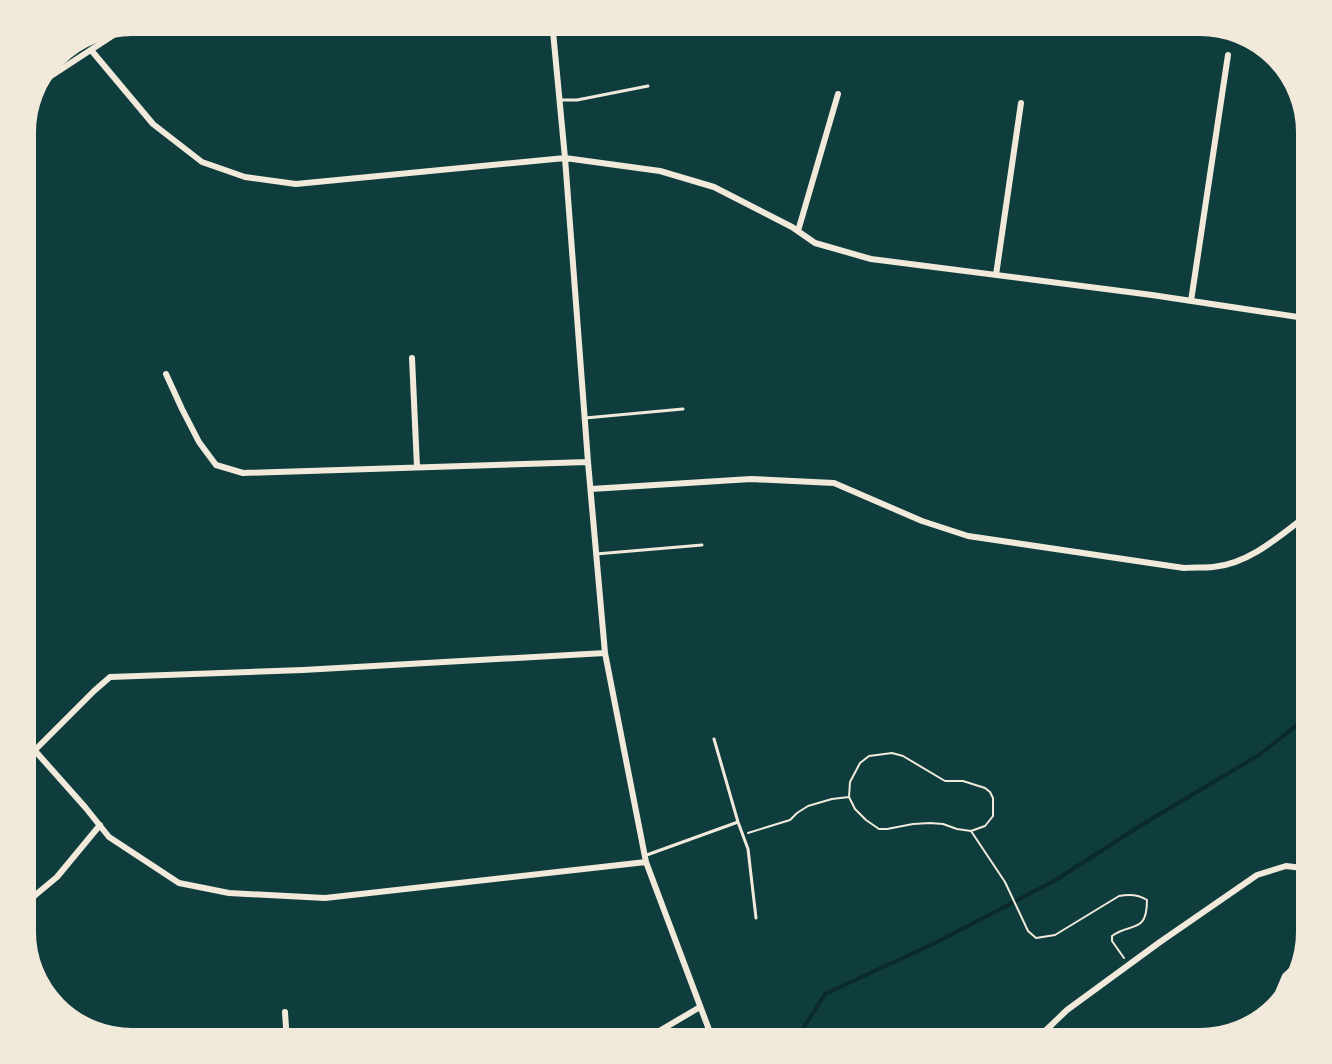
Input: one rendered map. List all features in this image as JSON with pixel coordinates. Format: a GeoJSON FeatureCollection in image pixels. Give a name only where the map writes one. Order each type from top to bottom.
{"type":"FeatureCollection","features":[{"type":"Feature","properties":{"kind":"street"},"geometry":{"type":"LineString","coordinates":[[553,32],[605,653],[645,859],[710,1032]]}},
{"type":"Feature","properties":{"kind":"street"},"geometry":{"type":"LineString","coordinates":[[46,79],[117,33]]}},
{"type":"Feature","properties":{"kind":"street"},"geometry":{"type":"LineString","coordinates":[[91,50],[153,124],[202,162],[245,177],[296,184],[565,158],[660,171],[714,187],[798,231],[815,243],[872,259],[1300,317]]}},
{"type":"Feature","properties":{"kind":"street"},"geometry":{"type":"LineString","coordinates":[[1191,301],[1228,55]]}},
{"type":"Feature","properties":{"kind":"street"},"geometry":{"type":"LineString","coordinates":[[798,231],[838,94]]}},
{"type":"Feature","properties":{"kind":"street"},"geometry":{"type":"LineString","coordinates":[[996,275],[1021,104]]}},
{"type":"Feature","properties":{"kind":"street"},"geometry":{"type":"LineString","coordinates":[[412,358],[417,467]]}},
{"type":"Feature","properties":{"kind":"street"},"geometry":{"type":"LineString","coordinates":[[166,374],[199,442],[216,465],[243,472],[588,462]]}},
{"type":"Feature","properties":{"kind":"street"},"geometry":{"type":"LineString","coordinates":[[591,489],[751,479],[834,483],[922,521],[968,536],[1184,568],[1214,567],[1236,561],[1262,549],[1300,520]]}},
{"type":"Feature","properties":{"kind":"street"},"geometry":{"type":"LineString","coordinates":[[35,750],[110,677],[303,670],[605,653]]}},
{"type":"Feature","properties":{"kind":"street"},"geometry":{"type":"LineString","coordinates":[[32,747],[109,837],[179,883],[229,893],[325,898],[645,859]]}},
{"type":"Feature","properties":{"kind":"street"},"geometry":{"type":"LineString","coordinates":[[32,898],[57,877],[100,825]]}},
{"type":"Feature","properties":{"kind":"street"},"geometry":{"type":"LineString","coordinates":[[1044,1032],[1067,1010],[1257,875],[1286,866],[1300,867]]}},
{"type":"Feature","properties":{"kind":"street"},"geometry":{"type":"LineString","coordinates":[[1275,999],[1285,976],[1294,968]]}},
{"type":"Feature","properties":{"kind":"street"},"geometry":{"type":"LineString","coordinates":[[658,1032],[700,1007]]}},
{"type":"Feature","properties":{"kind":"street"},"geometry":{"type":"LineString","coordinates":[[285,1011],[286,1032]]}},
{"type":"Feature","properties":{"kind":"lane"},"geometry":{"type":"LineString","coordinates":[[559,100],[577,100],[648,86]]}},
{"type":"Feature","properties":{"kind":"lane"},"geometry":{"type":"LineString","coordinates":[[585,418],[682,409]]}},
{"type":"Feature","properties":{"kind":"lane"},"geometry":{"type":"LineString","coordinates":[[596,554],[702,545]]}},
{"type":"Feature","properties":{"kind":"lane"},"geometry":{"type":"LineString","coordinates":[[714,739],[748,849],[756,918]]}},
{"type":"Feature","properties":{"kind":"lane"},"geometry":{"type":"LineString","coordinates":[[645,859],[738,822]]}},
{"type":"Feature","properties":{"kind":"path"},"geometry":{"type":"LineString","coordinates":[[892,753],[903,756],[945,781],[963,781],[985,788],[993,798],[993,816],[985,826],[970,831],[930,823],[879,829],[855,809],[849,797],[850,782],[861,763],[869,756],[892,753]]}},
{"type":"Feature","properties":{"kind":"path"},"geometry":{"type":"LineString","coordinates":[[743,834],[790,820],[808,806],[849,797]]}},
{"type":"Feature","properties":{"kind":"path"},"geometry":{"type":"LineString","coordinates":[[970,831],[1005,882],[1029,932],[1036,938],[1055,935],[1119,896],[1129,894],[1142,896],[1147,900],[1147,910],[1143,921],[1134,928],[1117,932],[1112,936],[1112,941],[1129,965]]}},
{"type":"Feature","properties":{"kind":"waterway"},"geometry":{"type":"LineString","coordinates":[[801,1032],[825,994],[935,943],[1054,881],[1148,821],[1259,755],[1300,723]]}}]}
